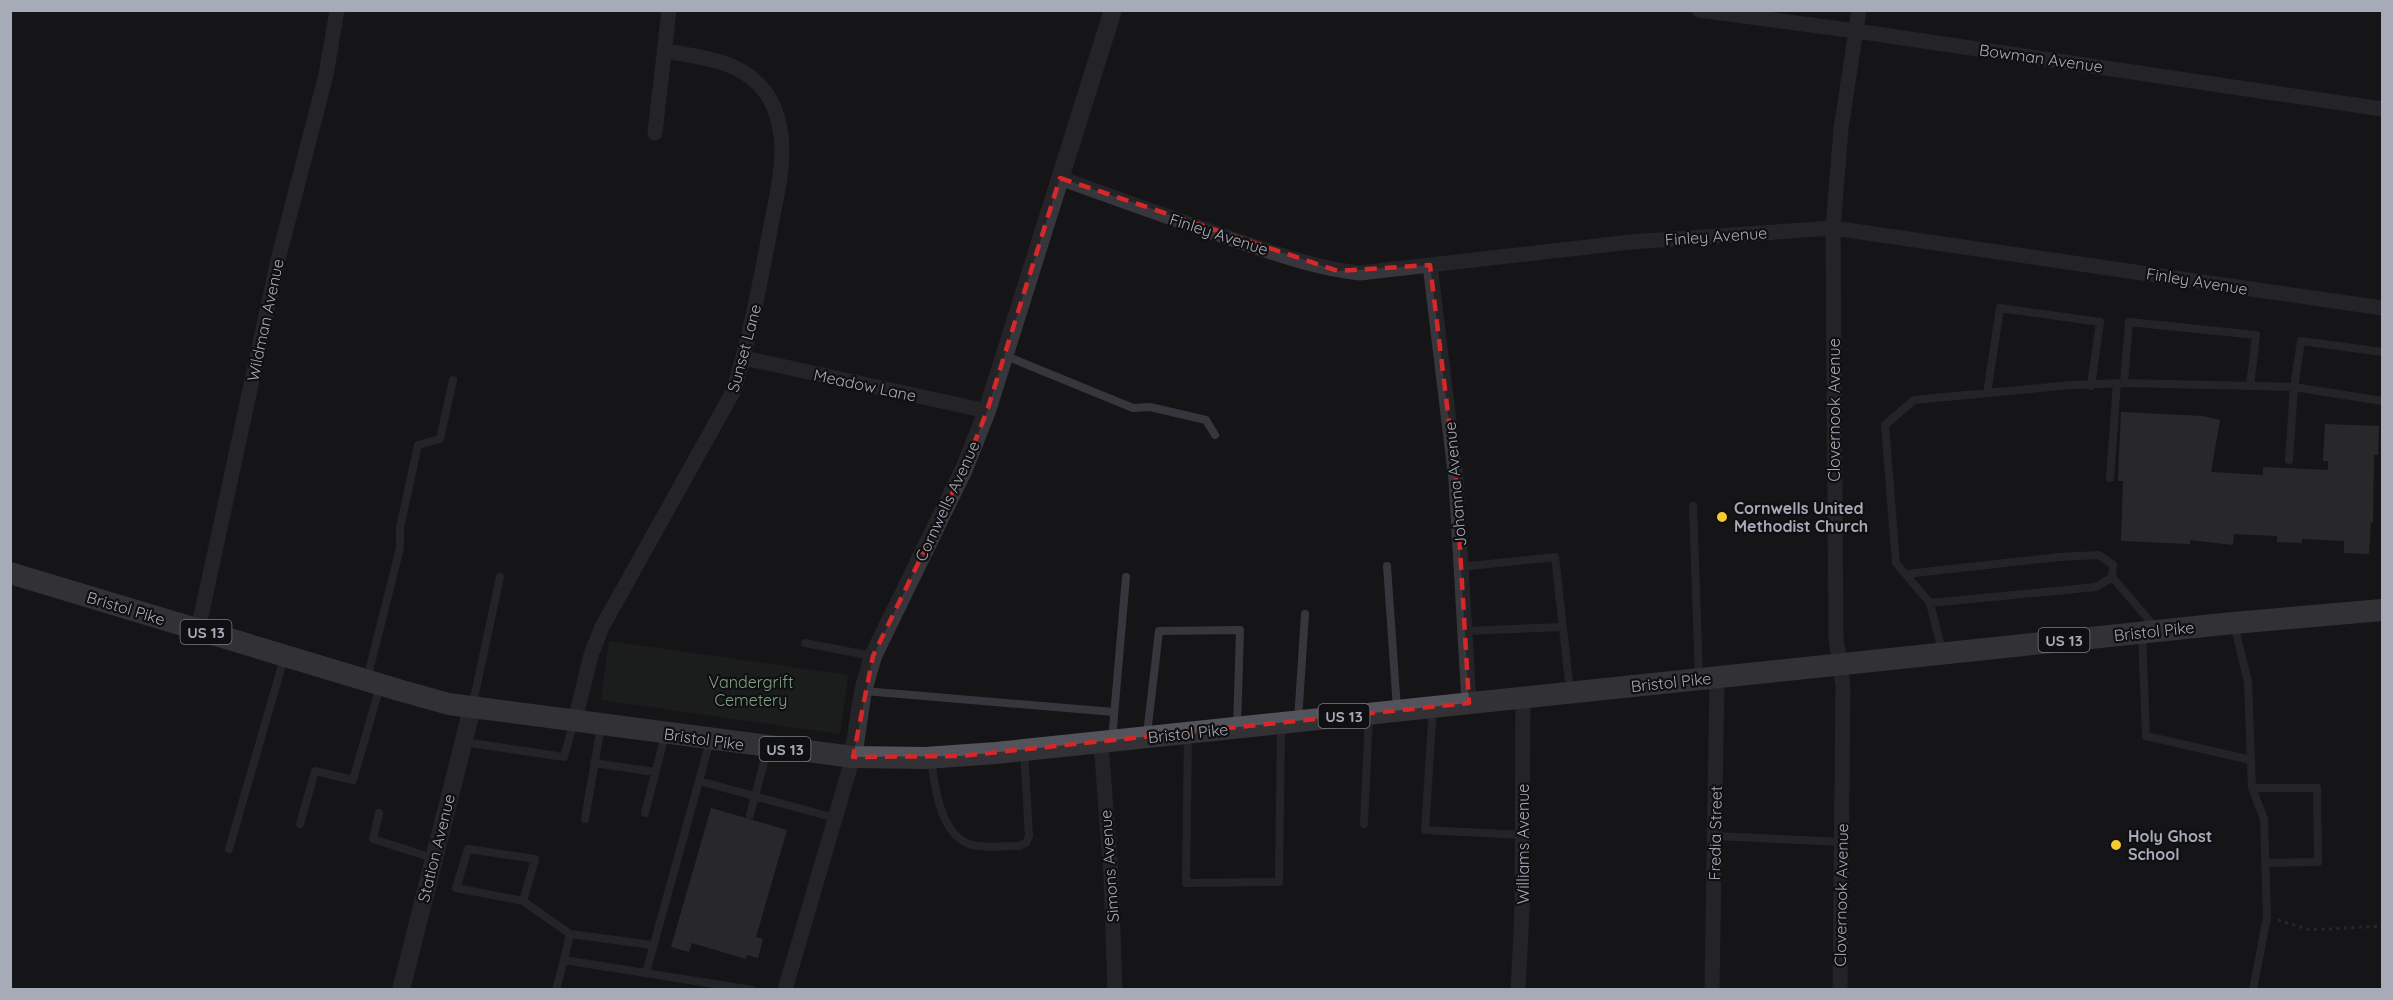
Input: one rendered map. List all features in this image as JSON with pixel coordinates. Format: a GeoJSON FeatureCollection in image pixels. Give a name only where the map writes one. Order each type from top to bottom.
{"type":"FeatureCollection","features":[{"type":"Feature","properties":{"kind":"main road","name":"Bristol Pike"},"geometry":{"type":"LineString","coordinates":[[10,573],[373,683],[472,708],[853,757],[930,757],[1024,750],[2151,631],[2382,610]]}},
{"type":"Feature","properties":{"kind":"street","name":"Wildman Avenue"},"geometry":{"type":"LineString","coordinates":[[198,630],[278,260],[326,75],[337,10]]}},
{"type":"Feature","properties":{"kind":"street"},"geometry":{"type":"LineString","coordinates":[[655,133],[669,10]]}},
{"type":"Feature","properties":{"kind":"street","name":"Cornwells Avenue"},"geometry":{"type":"LineString","coordinates":[[785,990],[853,757],[863,691],[873,656],[964,469],[987,411],[1113,10]]}},
{"type":"Feature","properties":{"kind":"street","name":"Bowman Avenue"},"geometry":{"type":"LineString","coordinates":[[1699,10],[2382,109]]}},
{"type":"Feature","properties":{"kind":"street","name":"Clovernook Avenue"},"geometry":{"type":"LineString","coordinates":[[1840,990],[1843,686],[1836,638],[1833,228],[1841,129],[1858,10]]}},
{"type":"Feature","properties":{"kind":"street","name":"Sunset Lane"},"geometry":{"type":"LineString","coordinates":[[575,720],[588,663],[599,634],[733,392],[744,358],[780,176],[782,148],[779,125],[767,93],[746,74],[723,61],[664,51]]}},
{"type":"Feature","properties":{"kind":"street","name":"Finley Avenue"},"geometry":{"type":"LineString","coordinates":[[1060,178],[1154,213],[1338,271],[1360,273],[1631,242],[1833,228],[2382,308]]}},
{"type":"Feature","properties":{"kind":"street","name":"Johanna Avenue"},"geometry":{"type":"LineString","coordinates":[[1430,265],[1456,480],[1469,703]]}},
{"type":"Feature","properties":{"kind":"street","name":"Meadow Lane"},"geometry":{"type":"LineString","coordinates":[[744,358],[987,411]]}},
{"type":"Feature","properties":{"kind":"street","name":"Fredia Street"},"geometry":{"type":"LineString","coordinates":[[1708,678],[1715,836],[1712,990]]}},
{"type":"Feature","properties":{"kind":"street","name":"Williams Avenue"},"geometry":{"type":"LineString","coordinates":[[1518,990],[1523,835],[1523,698]]}},
{"type":"Feature","properties":{"kind":"street","name":"Station Avenue"},"geometry":{"type":"LineString","coordinates":[[401,990],[472,708]]}},
{"type":"Feature","properties":{"kind":"street","name":"Simons Avenue"},"geometry":{"type":"LineString","coordinates":[[1107,741],[1115,990]]}},
{"type":"Feature","properties":{"kind":"lane"},"geometry":{"type":"LineString","coordinates":[[1987,393],[2000,308],[2100,322],[2091,386]]}},
{"type":"Feature","properties":{"kind":"lane"},"geometry":{"type":"LineString","coordinates":[[2110,478],[2129,322],[2256,335],[2250,386]]}},
{"type":"Feature","properties":{"kind":"lane"},"geometry":{"type":"LineString","coordinates":[[2289,460],[2301,341],[2382,352]]}},
{"type":"Feature","properties":{"kind":"lane"},"geometry":{"type":"LineString","coordinates":[[1004,356],[1133,408],[1149,407],[1206,420],[1215,435]]}},
{"type":"Feature","properties":{"kind":"lane"},"geometry":{"type":"LineString","coordinates":[[300,824],[315,771],[352,780],[400,548],[400,528],[418,445],[440,439],[453,380]]}},
{"type":"Feature","properties":{"kind":"lane"},"geometry":{"type":"LineString","coordinates":[[1943,653],[1930,603],[1896,563],[1885,425],[1914,400],[2072,385],[2121,383],[2295,387],[2382,401]]}},
{"type":"Feature","properties":{"kind":"lane"},"geometry":{"type":"LineString","coordinates":[[1693,506],[1708,678]]}},
{"type":"Feature","properties":{"kind":"lane"},"geometry":{"type":"LineString","coordinates":[[1906,574],[2059,557],[2099,555],[2113,564],[2112,577],[2151,631],[2146,736],[2251,760]]}},
{"type":"Feature","properties":{"kind":"lane"},"geometry":{"type":"LineString","coordinates":[[1461,567],[1556,557],[1570,692]]}},
{"type":"Feature","properties":{"kind":"lane"},"geometry":{"type":"LineString","coordinates":[[1387,566],[1397,711]]}},
{"type":"Feature","properties":{"kind":"lane"},"geometry":{"type":"LineString","coordinates":[[472,708],[500,577]]}},
{"type":"Feature","properties":{"kind":"lane"},"geometry":{"type":"LineString","coordinates":[[1107,741],[1114,712],[1126,577]]}},
{"type":"Feature","properties":{"kind":"lane"},"geometry":{"type":"LineString","coordinates":[[1930,603],[2096,586],[2112,577]]}},
{"type":"Feature","properties":{"kind":"lane"},"geometry":{"type":"LineString","coordinates":[[1188,733],[1186,883],[1279,882],[1289,722],[1305,614]]}},
{"type":"Feature","properties":{"kind":"lane"},"geometry":{"type":"LineString","coordinates":[[2233,623],[2248,682],[2252,788],[2264,819],[2267,917],[2253,990]]}},
{"type":"Feature","properties":{"kind":"lane"},"geometry":{"type":"LineString","coordinates":[[1465,631],[1563,627]]}},
{"type":"Feature","properties":{"kind":"lane"},"geometry":{"type":"LineString","coordinates":[[1147,737],[1159,631],[1240,630],[1237,728]]}},
{"type":"Feature","properties":{"kind":"lane"},"geometry":{"type":"LineString","coordinates":[[805,643],[873,656]]}},
{"type":"Feature","properties":{"kind":"lane"},"geometry":{"type":"LineString","coordinates":[[230,849],[285,656]]}},
{"type":"Feature","properties":{"kind":"lane"},"geometry":{"type":"LineString","coordinates":[[863,691],[1114,712]]}},
{"type":"Feature","properties":{"kind":"lane"},"geometry":{"type":"LineString","coordinates":[[1433,707],[1425,830],[1523,835]]}},
{"type":"Feature","properties":{"kind":"lane"},"geometry":{"type":"LineString","coordinates":[[1364,824],[1369,714]]}},
{"type":"Feature","properties":{"kind":"lane"},"geometry":{"type":"LineString","coordinates":[[463,742],[564,756],[575,720]]}},
{"type":"Feature","properties":{"kind":"lane"},"geometry":{"type":"LineString","coordinates":[[585,819],[601,725]]}},
{"type":"Feature","properties":{"kind":"lane"},"geometry":{"type":"LineString","coordinates":[[645,813],[665,733]]}},
{"type":"Feature","properties":{"kind":"lane"},"geometry":{"type":"LineString","coordinates":[[646,973],[710,740]]}},
{"type":"Feature","properties":{"kind":"lane"},"geometry":{"type":"LineString","coordinates":[[750,815],[768,747]]}},
{"type":"Feature","properties":{"kind":"lane"},"geometry":{"type":"LineString","coordinates":[[930,757],[936,792],[949,827],[972,845],[1019,846],[1026,843],[1029,836],[1024,750]]}},
{"type":"Feature","properties":{"kind":"lane"},"geometry":{"type":"LineString","coordinates":[[594,763],[655,772]]}},
{"type":"Feature","properties":{"kind":"lane"},"geometry":{"type":"LineString","coordinates":[[699,781],[835,818]]}},
{"type":"Feature","properties":{"kind":"lane"},"geometry":{"type":"LineString","coordinates":[[2252,788],[2317,788],[2318,862],[2265,863]]}},
{"type":"Feature","properties":{"kind":"lane"},"geometry":{"type":"LineString","coordinates":[[379,813],[373,840],[433,858]]}},
{"type":"Feature","properties":{"kind":"lane"},"geometry":{"type":"LineString","coordinates":[[1715,836],[1842,842]]}},
{"type":"Feature","properties":{"kind":"lane"},"geometry":{"type":"LineString","coordinates":[[523,901],[535,859],[468,849],[456,888],[523,901],[570,934],[653,945]]}},
{"type":"Feature","properties":{"kind":"lane"},"geometry":{"type":"LineString","coordinates":[[556,990],[570,934]]}},
{"type":"Feature","properties":{"kind":"lane"},"geometry":{"type":"LineString","coordinates":[[564,960],[752,990]]}},
{"type":"Feature","properties":{"kind":"path"},"geometry":{"type":"LineString","coordinates":[[2267,917],[2310,930],[2382,926]]}},
{"type":"Feature","properties":{"kind":"highlighted area"},"geometry":{"type":"Polygon","coordinates":[[[1060,178],[1338,271],[1430,265],[1456,480],[1469,703],[960,756],[853,757],[873,656],[964,469],[987,411],[1060,178]]]}},
{"type":"Feature","properties":{"kind":"green space","name":"Vandergrift Cemetery"},"geometry":{"type":"Polygon","coordinates":[[[609,641],[848,675],[840,734],[601,700],[609,641]]]}},
{"type":"Feature","properties":{"kind":"building"},"geometry":{"type":"Polygon","coordinates":[[[2121,412],[2202,416],[2220,420],[2211,472],[2263,475],[2263,467],[2328,470],[2328,461],[2323,461],[2325,424],[2379,426],[2378,455],[2374,455],[2373,522],[2371,522],[2369,554],[2344,553],[2344,541],[2302,539],[2302,543],[2277,542],[2277,536],[2234,534],[2233,545],[2190,540],[2190,544],[2121,541],[2123,481],[2118,481],[2121,412]]]}},
{"type":"Feature","properties":{"kind":"building"},"geometry":{"type":"Polygon","coordinates":[[[711,808],[787,830],[756,937],[763,939],[758,958],[747,955],[746,959],[692,943],[689,952],[671,947],[711,808]]]}},
{"type":"Feature","properties":{"kind":"place","name":"Cornwells United Methodist Church"},"geometry":{"type":"Point","coordinates":[1722,517]}},
{"type":"Feature","properties":{"kind":"place","name":"Holy Ghost School"},"geometry":{"type":"Point","coordinates":[2116,845]}}]}
